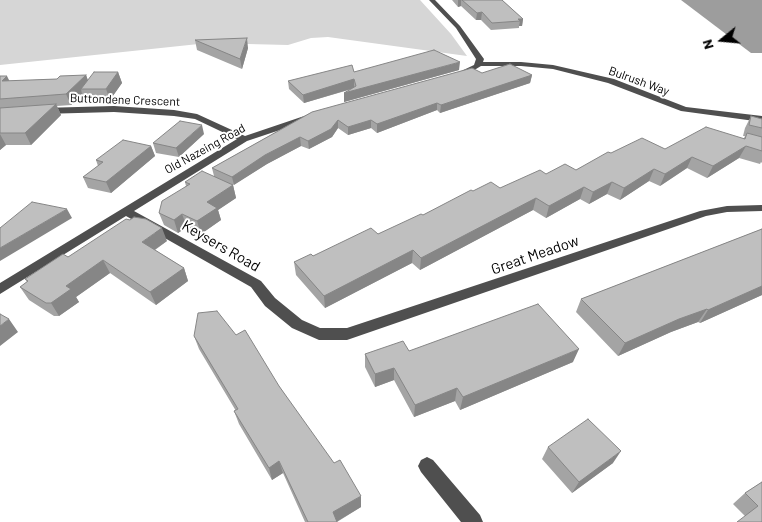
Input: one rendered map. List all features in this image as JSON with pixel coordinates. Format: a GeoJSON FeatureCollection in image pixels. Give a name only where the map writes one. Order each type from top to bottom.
{"type":"FeatureCollection","features":[{"type":"Feature","properties":{"kind":"street"},"geometry":{"type":"LineString","coordinates":[[432,0],[458,27],[480,58],[478,64],[468,72],[452,78]]}},
{"type":"Feature","properties":{"kind":"street","name":"Bulrush Way"},"geometry":{"type":"LineString","coordinates":[[478,64],[521,64],[553,67],[611,81],[684,110],[762,119]]}},
{"type":"Feature","properties":{"kind":"street","name":"Buttondene Crescent"},"geometry":{"type":"LineString","coordinates":[[36,112],[114,109],[174,113],[197,117],[244,139]]}},
{"type":"Feature","properties":{"kind":"street","name":"Old Nazeing Road"},"geometry":{"type":"LineString","coordinates":[[0,289],[244,139],[292,121],[329,111]]}},
{"type":"Feature","properties":{"kind":"street","name":"Great Meadow"},"geometry":{"type":"LineString","coordinates":[[319,334],[347,334],[383,323],[704,213],[727,209],[762,208]]}},
{"type":"Feature","properties":{"kind":"street","name":"Keysers Road"},"geometry":{"type":"LineString","coordinates":[[126,211],[256,284],[270,302],[297,324],[319,334]]}},
{"type":"Feature","properties":{"kind":"street"},"geometry":{"type":"LineString","coordinates":[[428,466],[473,522]]}},
{"type":"Feature","properties":{"kind":"shaded area"},"geometry":{"type":"Polygon","coordinates":[[[0,0],[420,0],[451,34],[467,56],[328,37],[311,38],[288,45],[208,43],[0,65],[0,0]]]}},
{"type":"Feature","properties":{"kind":"shaded area"},"geometry":{"type":"Polygon","coordinates":[[[681,0],[762,0],[762,53],[751,53],[681,0]]]}},
{"type":"Feature","properties":{"kind":"building"},"geometry":{"type":"Polygon","coordinates":[[[462,0],[502,0],[523,19],[518,19],[520,21],[492,23],[482,12],[477,13],[462,0]]]}},
{"type":"Feature","properties":{"kind":"building"},"geometry":{"type":"Polygon","coordinates":[[[247,38],[240,59],[195,40],[247,38]]]}},
{"type":"Feature","properties":{"kind":"building"},"geometry":{"type":"Polygon","coordinates":[[[434,50],[460,62],[344,93],[356,86],[354,79],[303,95],[288,81],[352,65],[354,72],[434,50]]]}},
{"type":"Feature","properties":{"kind":"building"},"geometry":{"type":"Polygon","coordinates":[[[510,64],[532,75],[441,105],[437,103],[377,124],[371,120],[348,127],[338,120],[331,129],[308,141],[300,137],[265,155],[232,177],[212,168],[312,112],[472,68],[482,73],[510,64]]]}},
{"type":"Feature","properties":{"kind":"building"},"geometry":{"type":"Polygon","coordinates":[[[94,72],[118,72],[106,89],[81,89],[94,72]]]}},
{"type":"Feature","properties":{"kind":"building"},"geometry":{"type":"Polygon","coordinates":[[[86,75],[66,94],[0,99],[0,76],[7,76],[2,81],[57,79],[60,76],[86,75]]]}},
{"type":"Feature","properties":{"kind":"building"},"geometry":{"type":"Polygon","coordinates":[[[56,104],[25,133],[0,133],[0,108],[56,104]]]}},
{"type":"Feature","properties":{"kind":"building"},"geometry":{"type":"Polygon","coordinates":[[[751,116],[762,119],[762,128],[749,125],[751,116]]]}},
{"type":"Feature","properties":{"kind":"building"},"geometry":{"type":"Polygon","coordinates":[[[180,121],[202,125],[176,148],[153,143],[180,121]]]}},
{"type":"Feature","properties":{"kind":"building"},"geometry":{"type":"Polygon","coordinates":[[[706,127],[745,139],[747,133],[762,137],[762,151],[746,146],[713,166],[692,157],[665,174],[654,169],[624,188],[612,182],[593,192],[584,187],[549,206],[536,198],[421,258],[413,250],[324,296],[294,262],[311,254],[313,256],[371,228],[378,234],[421,214],[423,215],[471,190],[473,191],[491,182],[500,188],[540,170],[546,174],[565,164],[576,170],[608,152],[611,153],[642,138],[665,149],[706,127]]]}},
{"type":"Feature","properties":{"kind":"building"},"geometry":{"type":"Polygon","coordinates":[[[123,140],[151,146],[106,182],[83,177],[103,162],[96,160],[123,140]]]}},
{"type":"Feature","properties":{"kind":"building"},"geometry":{"type":"Polygon","coordinates":[[[202,171],[233,185],[207,202],[217,208],[197,221],[182,214],[174,220],[159,213],[162,201],[190,184],[185,182],[202,171]]]}},
{"type":"Feature","properties":{"kind":"building"},"geometry":{"type":"Polygon","coordinates":[[[32,202],[67,209],[0,248],[0,228],[32,202]]]}},
{"type":"Feature","properties":{"kind":"building"},"geometry":{"type":"Polygon","coordinates":[[[134,217],[146,219],[162,228],[142,242],[184,268],[150,292],[103,260],[66,286],[71,289],[51,303],[46,303],[20,287],[28,281],[25,279],[63,254],[68,257],[126,219],[130,220],[134,217]]]}},
{"type":"Feature","properties":{"kind":"building"},"geometry":{"type":"Polygon","coordinates":[[[762,229],[762,286],[625,343],[581,299],[762,229]]]}},
{"type":"Feature","properties":{"kind":"building"},"geometry":{"type":"Polygon","coordinates":[[[538,304],[579,349],[463,397],[457,388],[415,405],[394,368],[375,374],[365,354],[403,341],[409,351],[538,304]]]}},
{"type":"Feature","properties":{"kind":"building"},"geometry":{"type":"Polygon","coordinates":[[[217,311],[236,335],[245,330],[279,386],[334,463],[340,460],[361,496],[333,512],[337,522],[308,522],[279,461],[269,468],[234,411],[238,409],[194,336],[198,313],[217,311]]]}},
{"type":"Feature","properties":{"kind":"building"},"geometry":{"type":"Polygon","coordinates":[[[0,314],[9,319],[0,326],[0,314]]]}},
{"type":"Feature","properties":{"kind":"building"},"geometry":{"type":"Polygon","coordinates":[[[588,419],[621,451],[579,482],[548,447],[588,419]]]}},
{"type":"Feature","properties":{"kind":"building"},"geometry":{"type":"Polygon","coordinates":[[[762,482],[762,522],[737,522],[758,506],[745,493],[762,482]]]}}]}
